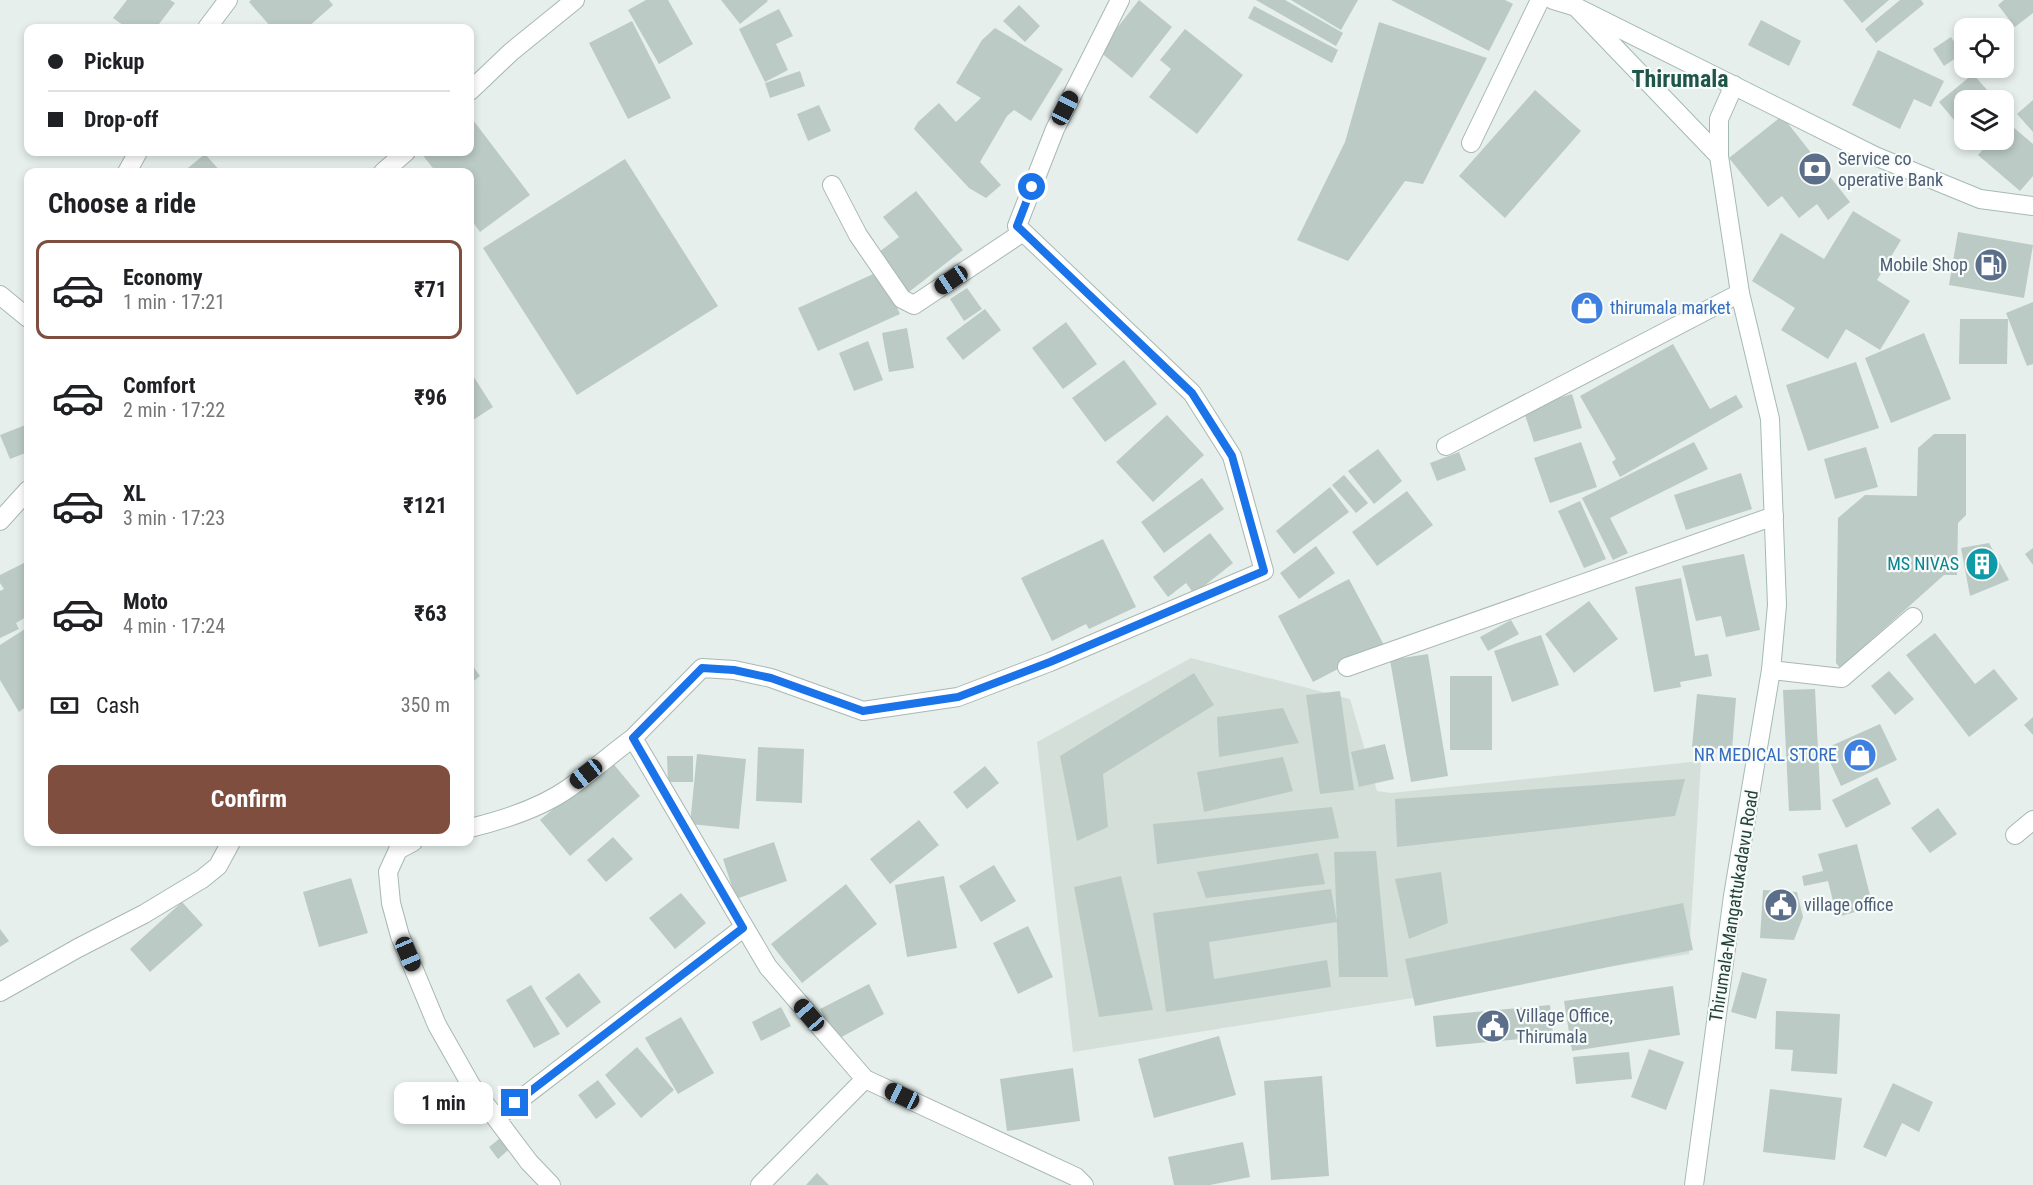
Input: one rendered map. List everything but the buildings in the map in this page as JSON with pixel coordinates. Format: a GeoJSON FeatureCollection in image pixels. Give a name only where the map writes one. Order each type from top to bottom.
{"type":"FeatureCollection","features":[{"type":"Feature","properties":{"kind":"street"},"geometry":{"type":"LineString","coordinates":[[210,24],[228,0]]}},
{"type":"Feature","properties":{"kind":"street"},"geometry":{"type":"LineString","coordinates":[[474,87],[511,52],[575,0]]}},
{"type":"Feature","properties":{"kind":"street"},"geometry":{"type":"LineString","coordinates":[[474,827],[546,802],[568,789],[633,738],[702,668],[734,670],[771,678],[863,711],[958,697],[1050,662],[1264,571],[1232,456],[1192,393],[1017,226],[1055,129],[1120,0]]}},
{"type":"Feature","properties":{"kind":"street"},"geometry":{"type":"LineString","coordinates":[[1471,143],[1540,0]]}},
{"type":"Feature","properties":{"kind":"street"},"geometry":{"type":"LineString","coordinates":[[1553,0],[1574,4],[1875,156],[1980,199],[2033,206]]}},
{"type":"Feature","properties":{"kind":"street"},"geometry":{"type":"LineString","coordinates":[[1574,4],[1719,156]]}},
{"type":"Feature","properties":{"kind":"street","name":"Thirumala-Mangattukadavu Road"},"geometry":{"type":"LineString","coordinates":[[1694,1185],[1733,896],[1772,670],[1777,605],[1770,419],[1740,292],[1719,156],[1719,119],[1734,85]]}},
{"type":"Feature","properties":{"kind":"street"},"geometry":{"type":"LineString","coordinates":[[388,168],[401,156]]}},
{"type":"Feature","properties":{"kind":"street"},"geometry":{"type":"LineString","coordinates":[[832,185],[864,244],[902,299],[914,305],[1023,232]]}},
{"type":"Feature","properties":{"kind":"street"},"geometry":{"type":"LineString","coordinates":[[1446,446],[1740,292]]}},
{"type":"Feature","properties":{"kind":"street"},"geometry":{"type":"LineString","coordinates":[[0,295],[24,315]]}},
{"type":"Feature","properties":{"kind":"street"},"geometry":{"type":"LineString","coordinates":[[0,521],[24,494]]}},
{"type":"Feature","properties":{"kind":"street"},"geometry":{"type":"LineString","coordinates":[[1347,667],[1774,516]]}},
{"type":"Feature","properties":{"kind":"street"},"geometry":{"type":"LineString","coordinates":[[1772,670],[1842,678],[1913,617]]}},
{"type":"Feature","properties":{"kind":"street"},"geometry":{"type":"LineString","coordinates":[[633,738],[768,967],[865,1079],[1076,1177],[1084,1185]]}},
{"type":"Feature","properties":{"kind":"street"},"geometry":{"type":"LineString","coordinates":[[2014,835],[2033,820]]}},
{"type":"Feature","properties":{"kind":"street"},"geometry":{"type":"LineString","coordinates":[[0,993],[78,948],[144,914],[201,879],[218,866],[229,846]]}},
{"type":"Feature","properties":{"kind":"street"},"geometry":{"type":"LineString","coordinates":[[406,846],[398,850],[388,872],[391,903],[400,936],[437,1025],[471,1085],[529,1162],[551,1185]]}},
{"type":"Feature","properties":{"kind":"street"},"geometry":{"type":"LineString","coordinates":[[496,1118],[743,928]]}},
{"type":"Feature","properties":{"kind":"street"},"geometry":{"type":"LineString","coordinates":[[760,1185],[865,1079]]}},
{"type":"Feature","properties":{"kind":"shaded area"},"geometry":{"type":"Polygon","coordinates":[[[1191,658],[1350,699],[1377,791],[1391,793],[1701,761],[1689,954],[1073,1052],[1037,742],[1191,658]]]}},
{"type":"Feature","properties":{"kind":"place","name":"Service co operative Bank"},"geometry":{"type":"Point","coordinates":[1815,169]}},
{"type":"Feature","properties":{"kind":"place","name":"Mobile Shop"},"geometry":{"type":"Point","coordinates":[1991,265]}},
{"type":"Feature","properties":{"kind":"place","name":"thirumala market"},"geometry":{"type":"Point","coordinates":[1587,308]}},
{"type":"Feature","properties":{"kind":"place","name":"MS NIVAS"},"geometry":{"type":"Point","coordinates":[1982,564]}},
{"type":"Feature","properties":{"kind":"place","name":"NR MEDICAL STORE"},"geometry":{"type":"Point","coordinates":[1860,755]}},
{"type":"Feature","properties":{"kind":"place","name":"village office"},"geometry":{"type":"Point","coordinates":[1781,905]}},
{"type":"Feature","properties":{"kind":"place","name":"Village Office, Thirumala"},"geometry":{"type":"Point","coordinates":[1493,1026]}},
{"type":"Feature","properties":{"kind":"district","name":"Thirumala"},"geometry":{"type":"Point","coordinates":[1680,79]}},
{"type":"Feature","properties":{"kind":"route"},"geometry":{"type":"LineString","coordinates":[[515,1103],[743,928],[633,738],[702,668],[734,670],[771,678],[863,711],[958,697],[1050,662],[1264,571],[1232,456],[1192,393],[1017,226],[1032,187]]}}]}
